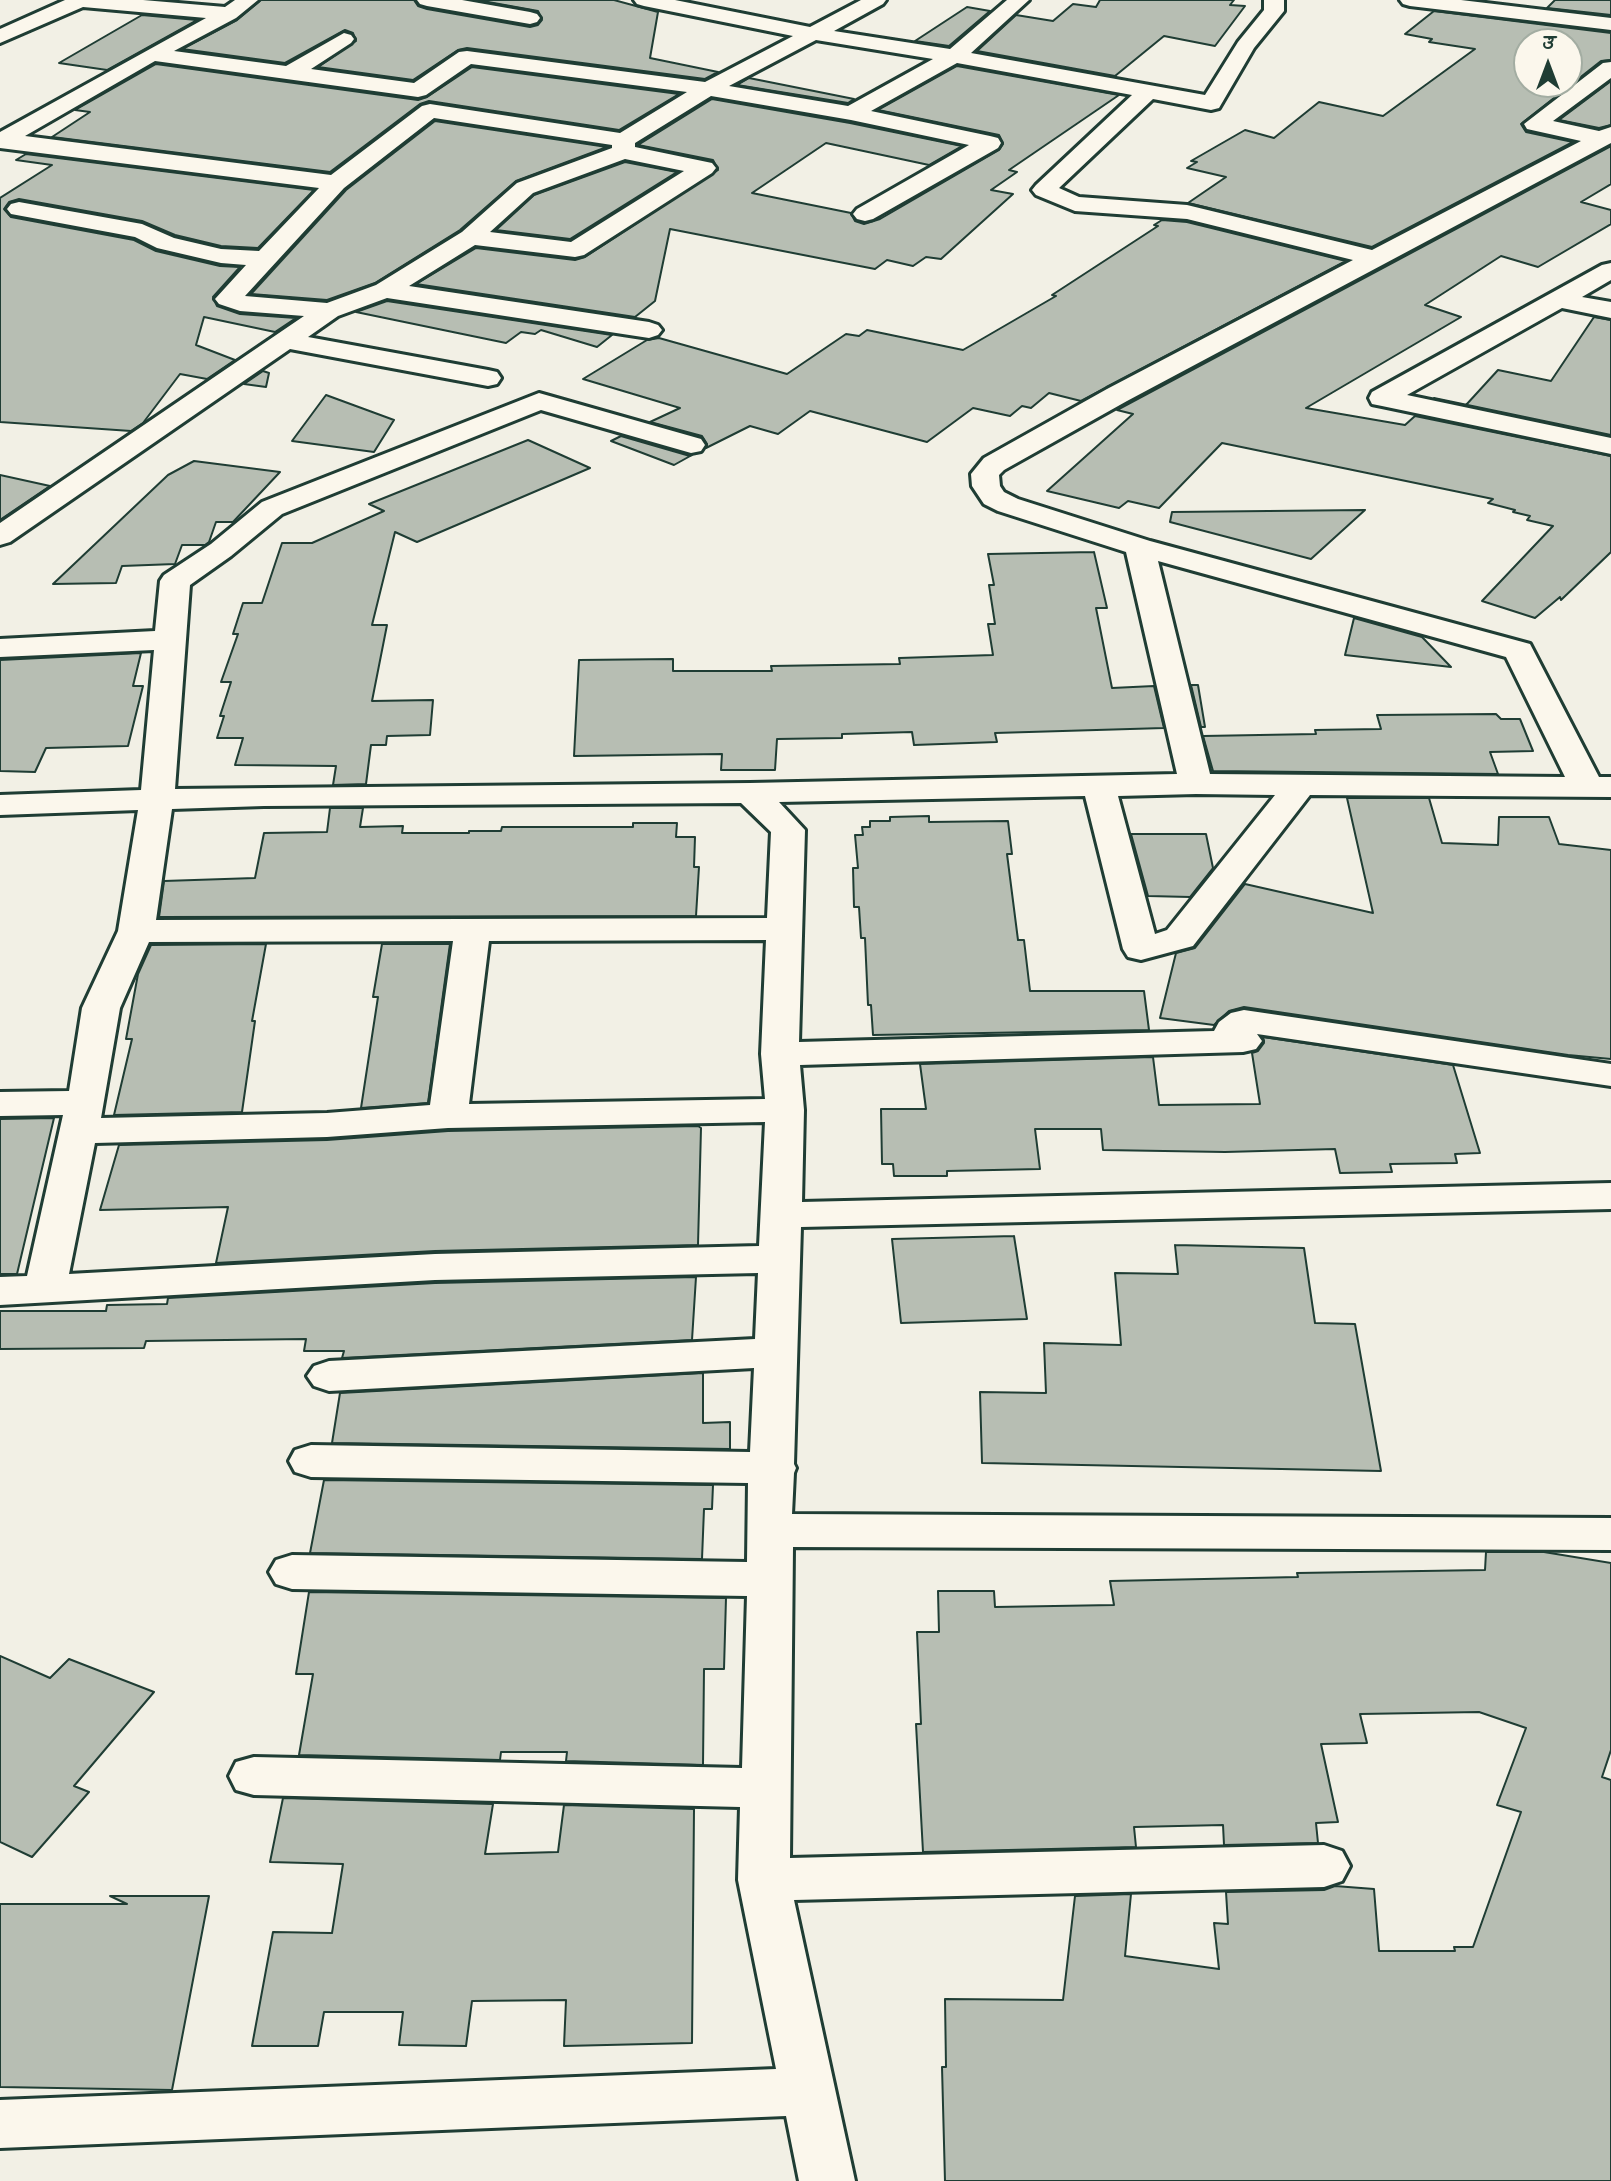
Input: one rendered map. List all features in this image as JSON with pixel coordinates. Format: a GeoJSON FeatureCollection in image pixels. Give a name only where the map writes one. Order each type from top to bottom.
{"type":"FeatureCollection","features":[{"type":"Feature","properties":{"kind":"street"},"geometry":{"type":"LineString","coordinates":[[0,37],[77,0],[143,2],[229,13]]}},
{"type":"Feature","properties":{"kind":"street"},"geometry":{"type":"LineString","coordinates":[[1,140],[248,0]]}},
{"type":"Feature","properties":{"kind":"street"},"geometry":{"type":"LineString","coordinates":[[427,0],[530,18]]}},
{"type":"Feature","properties":{"kind":"street"},"geometry":{"type":"LineString","coordinates":[[644,0],[816,34],[954,56],[1210,103],[1245,46],[1274,11],[1274,0]]}},
{"type":"Feature","properties":{"kind":"street"},"geometry":{"type":"LineString","coordinates":[[0,536],[330,311],[385,290],[471,237],[525,188],[623,146],[707,89],[816,34],[876,0]]}},
{"type":"Feature","properties":{"kind":"street"},"geometry":{"type":"LineString","coordinates":[[851,113],[954,56],[1019,0]]}},
{"type":"Feature","properties":{"kind":"street"},"geometry":{"type":"LineString","coordinates":[[1410,0],[1611,24]]}},
{"type":"Feature","properties":{"kind":"street"},"geometry":{"type":"LineString","coordinates":[[288,74],[344,39]]}},
{"type":"Feature","properties":{"kind":"street"},"geometry":{"type":"LineString","coordinates":[[152,54],[418,90],[467,57],[651,79],[851,113],[990,143],[866,214]]}},
{"type":"Feature","properties":{"kind":"street"},"geometry":{"type":"LineString","coordinates":[[1606,136],[1535,124],[1611,68]]}},
{"type":"Feature","properties":{"kind":"street"},"geometry":{"type":"LineString","coordinates":[[1149,91],[1044,190],[1075,204],[1188,212],[1373,258]]}},
{"type":"Feature","properties":{"kind":"street"},"geometry":{"type":"LineString","coordinates":[[330,311],[240,303],[228,299],[336,183],[430,111],[623,146],[704,168],[575,250],[471,237]]}},
{"type":"Feature","properties":{"kind":"street"},"geometry":{"type":"LineString","coordinates":[[1599,787],[1519,651],[1140,547],[1008,505],[993,498],[986,486],[985,474],[994,464],[1095,408],[1606,136]]}},
{"type":"Feature","properties":{"kind":"street"},"geometry":{"type":"LineString","coordinates":[[1,140],[336,183]]}},
{"type":"Feature","properties":{"kind":"street"},"geometry":{"type":"LineString","coordinates":[[19,209],[142,231],[166,243],[221,256],[267,259]]}},
{"type":"Feature","properties":{"kind":"street"},"geometry":{"type":"LineString","coordinates":[[1611,270],[1382,398],[1611,446]]}},
{"type":"Feature","properties":{"kind":"street"},"geometry":{"type":"LineString","coordinates":[[385,290],[649,330]]}},
{"type":"Feature","properties":{"kind":"street"},"geometry":{"type":"LineString","coordinates":[[1561,300],[1611,310]]}},
{"type":"Feature","properties":{"kind":"street"},"geometry":{"type":"LineString","coordinates":[[287,341],[488,378]]}},
{"type":"Feature","properties":{"kind":"street"},"geometry":{"type":"LineString","coordinates":[[45,1288],[82,1117],[101,1008],[135,931],[157,800],[175,581],[221,550],[272,508],[538,401],[691,445]]}},
{"type":"Feature","properties":{"kind":"street"},"geometry":{"type":"LineString","coordinates":[[1140,547],[1196,784]]}},
{"type":"Feature","properties":{"kind":"street"},"geometry":{"type":"LineString","coordinates":[[0,648],[170,640]]}},
{"type":"Feature","properties":{"kind":"street"},"geometry":{"type":"LineString","coordinates":[[1098,785],[1141,950],[1180,938],[1301,784]]}},
{"type":"Feature","properties":{"kind":"street"},"geometry":{"type":"LineString","coordinates":[[0,805],[264,796],[750,793],[1098,785],[1599,787]]}},
{"type":"Feature","properties":{"kind":"street"},"geometry":{"type":"LineString","coordinates":[[750,793],[788,830],[780,1054],[785,1110],[774,1468],[769,1530],[771,1579],[764,1880],[827,2181]]}},
{"type":"Feature","properties":{"kind":"street"},"geometry":{"type":"LineString","coordinates":[[135,931],[786,929]]}},
{"type":"Feature","properties":{"kind":"street"},"geometry":{"type":"LineString","coordinates":[[448,1116],[472,930]]}},
{"type":"Feature","properties":{"kind":"street"},"geometry":{"type":"LineString","coordinates":[[780,1054],[1243,1041],[1232,1030],[1244,1021],[1611,1075]]}},
{"type":"Feature","properties":{"kind":"street"},"geometry":{"type":"LineString","coordinates":[[0,1104],[82,1117],[327,1125],[448,1116],[785,1110]]}},
{"type":"Feature","properties":{"kind":"street"},"geometry":{"type":"LineString","coordinates":[[0,1291],[435,1267],[779,1237],[1611,1196]]}},
{"type":"Feature","properties":{"kind":"street"},"geometry":{"type":"LineString","coordinates":[[329,1376],[776,1352]]}},
{"type":"Feature","properties":{"kind":"street"},"geometry":{"type":"LineString","coordinates":[[311,1461],[774,1468]]}},
{"type":"Feature","properties":{"kind":"street"},"geometry":{"type":"LineString","coordinates":[[769,1530],[1611,1534]]}},
{"type":"Feature","properties":{"kind":"street"},"geometry":{"type":"LineString","coordinates":[[292,1572],[771,1579]]}},
{"type":"Feature","properties":{"kind":"street"},"geometry":{"type":"LineString","coordinates":[[254,1776],[766,1787]]}},
{"type":"Feature","properties":{"kind":"street"},"geometry":{"type":"LineString","coordinates":[[764,1880],[1324,1866]]}},
{"type":"Feature","properties":{"kind":"street"},"geometry":{"type":"LineString","coordinates":[[0,2124],[809,2091]]}},
{"type":"Feature","properties":{"kind":"building"},"geometry":{"type":"Polygon","coordinates":[[[261,0],[414,0],[418,6],[427,9],[530,27],[538,25],[542,20],[538,11],[477,0],[614,0],[658,12],[650,58],[718,72],[705,79],[467,48],[458,50],[413,80],[318,67],[356,41],[353,33],[345,30],[285,63],[182,49],[237,20],[261,0]]]}},
{"type":"Feature","properties":{"kind":"building"},"geometry":{"type":"Polygon","coordinates":[[[1100,0],[1234,0],[1230,5],[1245,6],[1215,46],[1164,36],[1115,76],[977,51],[1016,15],[1053,21],[1073,4],[1096,7],[1100,0]]]}},
{"type":"Feature","properties":{"kind":"building"},"geometry":{"type":"Polygon","coordinates":[[[1555,0],[1611,0],[1611,15],[1547,8],[1555,0]]]}},
{"type":"Feature","properties":{"kind":"building"},"geometry":{"type":"Polygon","coordinates":[[[967,7],[990,11],[949,46],[915,41],[967,7]]]}},
{"type":"Feature","properties":{"kind":"building"},"geometry":{"type":"Polygon","coordinates":[[[1434,11],[1571,28],[1513,28],[1513,98],[1554,98],[1521,124],[1526,132],[1573,142],[1372,247],[1188,203],[1226,177],[1187,168],[1197,162],[1191,161],[1245,130],[1274,138],[1319,102],[1383,116],[1475,49],[1429,42],[1432,39],[1405,34],[1434,11]]]}},
{"type":"Feature","properties":{"kind":"building"},"geometry":{"type":"Polygon","coordinates":[[[142,15],[197,20],[107,70],[59,63],[142,15]]]}},
{"type":"Feature","properties":{"kind":"building"},"geometry":{"type":"Polygon","coordinates":[[[1583,30],[1611,33],[1611,60],[1601,61],[1583,75],[1583,30]]]}},
{"type":"Feature","properties":{"kind":"building"},"geometry":{"type":"Polygon","coordinates":[[[156,64],[418,100],[427,97],[472,67],[679,94],[619,130],[429,101],[420,104],[330,172],[52,137],[90,112],[75,110],[156,64]]]}},
{"type":"Feature","properties":{"kind":"building"},"geometry":{"type":"Polygon","coordinates":[[[957,66],[1119,95],[1009,170],[1017,172],[991,190],[1013,194],[941,259],[926,257],[913,266],[887,260],[875,269],[670,229],[655,301],[635,317],[416,284],[476,248],[575,260],[585,257],[718,170],[713,160],[638,145],[712,99],[962,146],[929,165],[826,143],[752,193],[851,213],[855,221],[864,224],[880,219],[999,150],[1003,144],[999,135],[878,110],[957,66]]]}},
{"type":"Feature","properties":{"kind":"building"},"geometry":{"type":"Polygon","coordinates":[[[749,78],[854,99],[848,103],[737,85],[749,78]]]}},
{"type":"Feature","properties":{"kind":"building"},"geometry":{"type":"Polygon","coordinates":[[[1611,81],[1611,125],[1599,128],[1559,120],[1611,81]]]}},
{"type":"Feature","properties":{"kind":"building"},"geometry":{"type":"Polygon","coordinates":[[[435,121],[607,147],[516,181],[460,230],[375,283],[327,300],[251,294],[346,190],[435,121]]]}},
{"type":"Feature","properties":{"kind":"building"},"geometry":{"type":"Polygon","coordinates":[[[1611,146],[1611,184],[1581,202],[1611,210],[1611,224],[1538,267],[1501,256],[1425,305],[1461,317],[1306,408],[1405,425],[1415,416],[1611,456],[1611,552],[1561,600],[1560,597],[1535,618],[1482,601],[1553,526],[1527,520],[1530,516],[1488,503],[1493,499],[1222,443],[1159,508],[1128,501],[1119,508],[1047,491],[1133,414],[1117,410],[1611,146]]]}},
{"type":"Feature","properties":{"kind":"building"},"geometry":{"type":"Polygon","coordinates":[[[26,154],[314,190],[258,248],[221,246],[175,235],[142,221],[19,199],[9,202],[4,209],[11,217],[134,240],[156,251],[220,266],[240,267],[213,297],[217,306],[240,314],[296,318],[275,332],[204,317],[196,345],[235,360],[207,379],[180,374],[143,423],[131,431],[0,422],[0,198],[52,165],[16,160],[26,154]]]}},
{"type":"Feature","properties":{"kind":"building"},"geometry":{"type":"Polygon","coordinates":[[[625,162],[677,172],[570,239],[496,230],[534,195],[625,162]]]}},
{"type":"Feature","properties":{"kind":"building"},"geometry":{"type":"Polygon","coordinates":[[[1162,220],[1187,222],[1346,261],[1081,401],[1049,393],[1031,408],[1022,406],[1010,416],[973,408],[927,442],[810,411],[778,434],[750,426],[706,448],[707,444],[702,436],[650,422],[680,408],[583,379],[647,340],[659,338],[787,374],[846,334],[859,336],[867,330],[963,350],[1056,296],[1052,295],[1158,226],[1154,225],[1162,220]]]}},
{"type":"Feature","properties":{"kind":"building"},"geometry":{"type":"Polygon","coordinates":[[[387,301],[612,335],[597,347],[541,330],[535,334],[521,332],[506,343],[356,312],[387,301]]]}},
{"type":"Feature","properties":{"kind":"building"},"geometry":{"type":"Polygon","coordinates":[[[1594,317],[1611,320],[1611,435],[1466,405],[1498,370],[1551,381],[1594,317]]]}},
{"type":"Feature","properties":{"kind":"building"},"geometry":{"type":"Polygon","coordinates":[[[263,371],[269,373],[266,387],[244,384],[263,371]]]}},
{"type":"Feature","properties":{"kind":"building"},"geometry":{"type":"Polygon","coordinates":[[[326,395],[394,420],[374,452],[292,441],[326,395]]]}},
{"type":"Feature","properties":{"kind":"building"},"geometry":{"type":"Polygon","coordinates":[[[621,436],[692,455],[674,465],[611,441],[621,436]]]}},
{"type":"Feature","properties":{"kind":"building"},"geometry":{"type":"Polygon","coordinates":[[[528,440],[590,468],[417,542],[395,532],[372,625],[387,625],[372,701],[433,700],[430,735],[387,736],[386,745],[371,745],[366,784],[333,785],[336,766],[235,765],[243,738],[217,738],[224,716],[220,716],[231,682],[221,682],[238,634],[233,634],[243,603],[262,603],[282,543],[312,543],[384,511],[369,504],[528,440]]]}},
{"type":"Feature","properties":{"kind":"building"},"geometry":{"type":"Polygon","coordinates":[[[194,461],[280,472],[233,522],[216,522],[209,542],[205,545],[182,545],[175,564],[122,566],[116,583],[53,584],[168,475],[194,461]]]}},
{"type":"Feature","properties":{"kind":"building"},"geometry":{"type":"Polygon","coordinates":[[[0,475],[50,486],[0,520],[0,475]]]}},
{"type":"Feature","properties":{"kind":"building"},"geometry":{"type":"Polygon","coordinates":[[[1365,510],[1311,559],[1170,522],[1172,512],[1365,510]]]}},
{"type":"Feature","properties":{"kind":"building"},"geometry":{"type":"Polygon","coordinates":[[[1094,552],[1107,608],[1096,608],[1112,688],[1154,686],[1164,728],[995,733],[997,742],[914,745],[912,732],[842,734],[842,738],[777,739],[775,770],[721,770],[722,754],[574,756],[579,660],[673,659],[673,671],[772,671],[771,666],[900,664],[899,658],[993,655],[988,624],[995,624],[989,585],[994,585],[988,554],[1094,552]]]}},
{"type":"Feature","properties":{"kind":"building"},"geometry":{"type":"Polygon","coordinates":[[[1354,618],[1422,637],[1451,667],[1345,655],[1354,618]]]}},
{"type":"Feature","properties":{"kind":"building"},"geometry":{"type":"Polygon","coordinates":[[[141,653],[133,686],[143,686],[128,746],[46,748],[35,772],[0,771],[0,660],[141,653]]]}},
{"type":"Feature","properties":{"kind":"building"},"geometry":{"type":"Polygon","coordinates":[[[1191,685],[1198,685],[1205,727],[1201,727],[1191,685]]]}},
{"type":"Feature","properties":{"kind":"building"},"geometry":{"type":"Polygon","coordinates":[[[1496,714],[1501,719],[1520,719],[1533,751],[1490,752],[1498,774],[1213,771],[1203,736],[1316,734],[1315,730],[1381,729],[1377,715],[1496,714]]]}},
{"type":"Feature","properties":{"kind":"building"},"geometry":{"type":"Polygon","coordinates":[[[1347,798],[1429,798],[1442,843],[1498,845],[1499,817],[1549,817],[1559,844],[1611,850],[1611,1059],[1244,1007],[1229,1011],[1214,1025],[1160,1018],[1176,953],[1195,948],[1245,884],[1373,913],[1347,798]]]}},
{"type":"Feature","properties":{"kind":"building"},"geometry":{"type":"Polygon","coordinates":[[[330,808],[363,808],[360,827],[403,826],[402,833],[469,833],[501,831],[502,827],[633,827],[633,823],[677,823],[676,837],[695,837],[694,867],[699,867],[696,916],[159,917],[164,881],[255,878],[264,833],[327,832],[330,808]]]}},
{"type":"Feature","properties":{"kind":"building"},"geometry":{"type":"Polygon","coordinates":[[[929,816],[929,822],[1008,821],[1012,854],[1007,854],[1018,940],[1024,940],[1030,991],[1144,991],[1149,1030],[873,1035],[871,1005],[868,1005],[865,938],[861,938],[859,907],[854,907],[853,868],[858,868],[855,835],[863,835],[862,827],[870,827],[870,821],[890,821],[890,817],[929,816]]]}},
{"type":"Feature","properties":{"kind":"building"},"geometry":{"type":"Polygon","coordinates":[[[1131,834],[1206,834],[1213,868],[1190,897],[1148,896],[1131,834]]]}},
{"type":"Feature","properties":{"kind":"building"},"geometry":{"type":"Polygon","coordinates":[[[266,944],[252,1021],[255,1021],[242,1112],[114,1115],[132,1039],[126,1039],[138,974],[151,945],[266,944]]]}},
{"type":"Feature","properties":{"kind":"building"},"geometry":{"type":"Polygon","coordinates":[[[382,944],[450,944],[428,1103],[361,1108],[378,997],[373,997],[382,944]]]}},
{"type":"Feature","properties":{"kind":"building"},"geometry":{"type":"Polygon","coordinates":[[[1263,1037],[1453,1065],[1480,1153],[1455,1154],[1457,1163],[1390,1164],[1392,1172],[1340,1173],[1335,1149],[1225,1152],[1103,1150],[1101,1129],[1035,1129],[1040,1169],[947,1171],[947,1176],[894,1176],[893,1164],[882,1164],[881,1109],[926,1109],[920,1064],[1153,1057],[1159,1105],[1260,1104],[1252,1053],[1258,1051],[1264,1043],[1263,1037]]]}},
{"type":"Feature","properties":{"kind":"building"},"geometry":{"type":"Polygon","coordinates":[[[54,1118],[17,1274],[0,1274],[0,1119],[54,1118]]]}},
{"type":"Feature","properties":{"kind":"building"},"geometry":{"type":"Polygon","coordinates":[[[701,1128],[698,1245],[435,1251],[216,1263],[228,1207],[100,1210],[119,1145],[327,1140],[448,1131],[701,1128]]]}},
{"type":"Feature","properties":{"kind":"building"},"geometry":{"type":"Polygon","coordinates":[[[1014,1236],[1027,1319],[901,1323],[892,1239],[1014,1236]]]}},
{"type":"Feature","properties":{"kind":"building"},"geometry":{"type":"Polygon","coordinates":[[[1175,1245],[1304,1248],[1315,1323],[1355,1324],[1381,1471],[982,1463],[980,1392],[1046,1393],[1044,1343],[1121,1345],[1115,1273],[1178,1274],[1175,1245]]]}},
{"type":"Feature","properties":{"kind":"building"},"geometry":{"type":"Polygon","coordinates":[[[696,1277],[692,1340],[342,1358],[344,1351],[304,1351],[306,1339],[146,1341],[144,1348],[0,1349],[0,1311],[106,1311],[107,1305],[167,1304],[168,1298],[435,1283],[696,1277]]]}},
{"type":"Feature","properties":{"kind":"building"},"geometry":{"type":"Polygon","coordinates":[[[703,1373],[703,1423],[730,1422],[730,1449],[332,1443],[340,1393],[703,1373]]]}},
{"type":"Feature","properties":{"kind":"building"},"geometry":{"type":"Polygon","coordinates":[[[324,1480],[713,1485],[712,1509],[704,1509],[702,1559],[310,1553],[324,1480]]]}},
{"type":"Feature","properties":{"kind":"building"},"geometry":{"type":"Polygon","coordinates":[[[1486,1552],[1544,1552],[1611,1563],[1611,1750],[1602,1777],[1611,1780],[1611,2181],[945,2181],[942,2067],[946,2067],[945,1999],[1063,2000],[1075,1896],[1131,1894],[1125,1956],[1219,1969],[1214,1923],[1228,1924],[1226,1892],[1324,1890],[1335,1886],[1374,1889],[1379,1951],[1455,1951],[1454,1947],[1473,1947],[1521,1812],[1497,1805],[1526,1728],[1479,1712],[1360,1714],[1367,1743],[1321,1744],[1338,1822],[1316,1823],[1318,1843],[1224,1845],[1223,1825],[1134,1827],[1136,1847],[923,1852],[916,1724],[921,1724],[917,1632],[939,1632],[938,1591],[994,1591],[995,1607],[1114,1605],[1110,1581],[1298,1577],[1297,1573],[1485,1570],[1486,1552]]]}},
{"type":"Feature","properties":{"kind":"building"},"geometry":{"type":"Polygon","coordinates":[[[309,1592],[726,1598],[724,1669],[704,1669],[703,1765],[566,1761],[567,1752],[501,1752],[500,1760],[299,1755],[313,1674],[296,1674],[309,1592]]]}},
{"type":"Feature","properties":{"kind":"building"},"geometry":{"type":"Polygon","coordinates":[[[0,1656],[50,1678],[69,1659],[154,1692],[74,1786],[89,1792],[32,1857],[0,1842],[0,1656]]]}},
{"type":"Feature","properties":{"kind":"building"},"geometry":{"type":"Polygon","coordinates":[[[283,1798],[493,1804],[485,1854],[558,1852],[564,1805],[694,1809],[692,2043],[564,2046],[566,2000],[472,2001],[466,2046],[399,2045],[403,2012],[324,2012],[318,2046],[252,2046],[273,1932],[332,1933],[343,1864],[270,1862],[283,1798]]]}},
{"type":"Feature","properties":{"kind":"building"},"geometry":{"type":"Polygon","coordinates":[[[110,1896],[209,1896],[172,2090],[0,2087],[0,1904],[127,1904],[110,1896]]]}}]}
